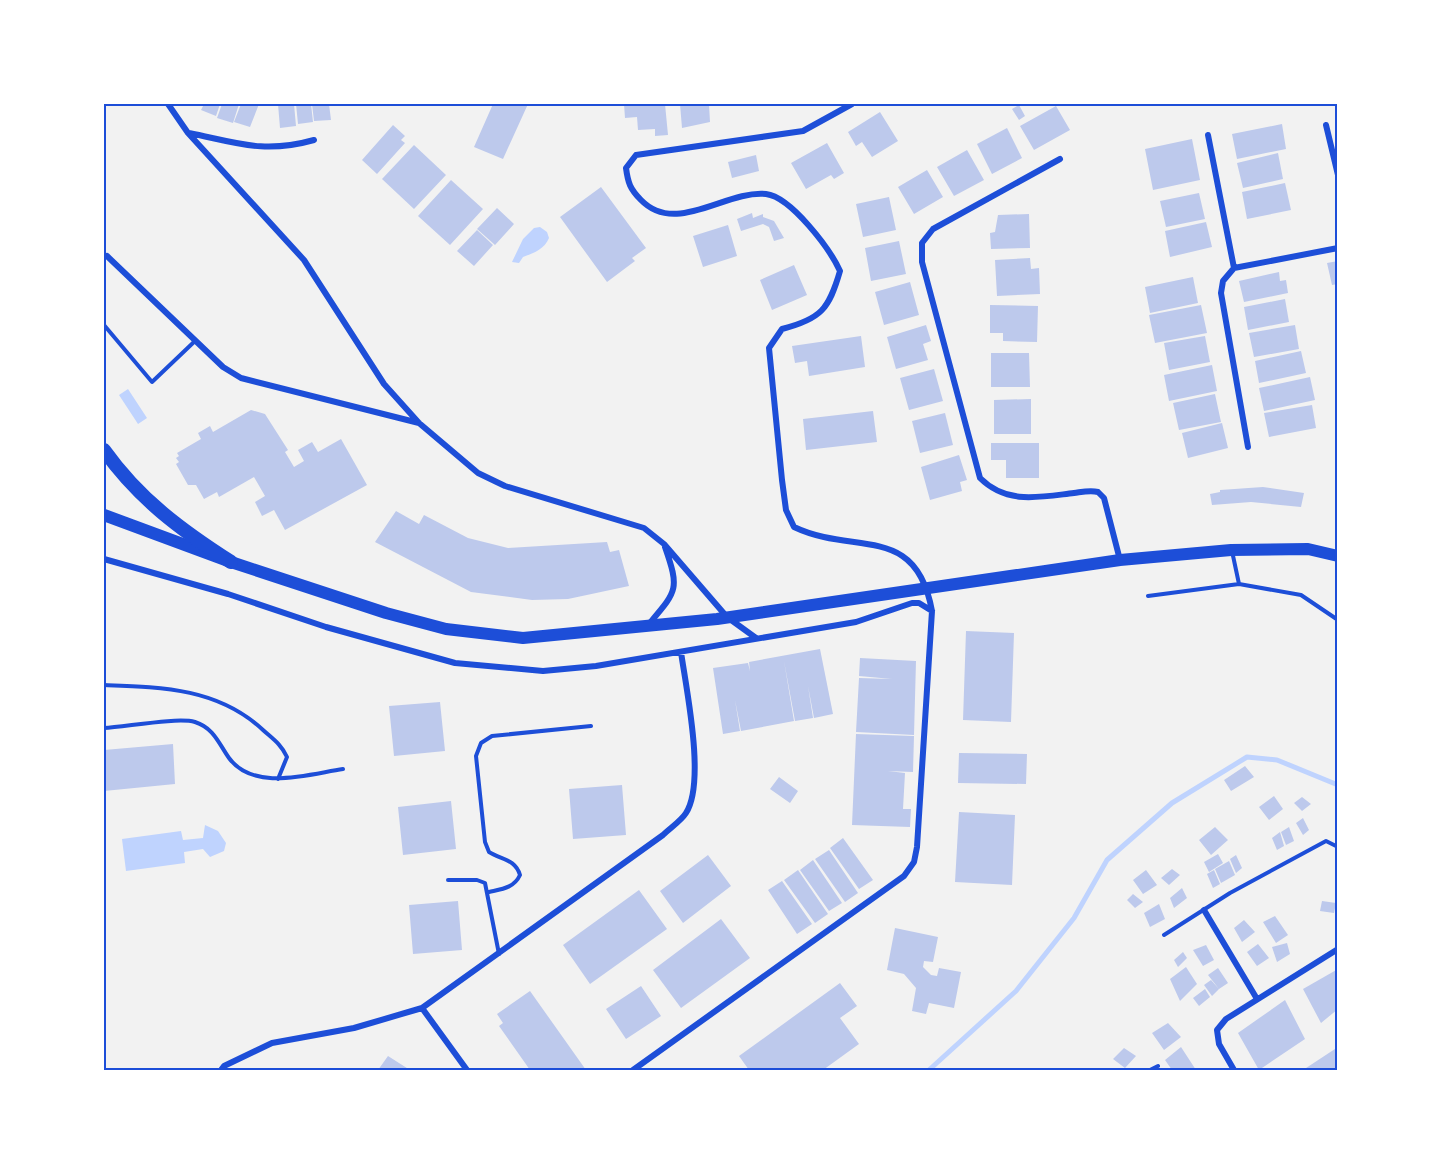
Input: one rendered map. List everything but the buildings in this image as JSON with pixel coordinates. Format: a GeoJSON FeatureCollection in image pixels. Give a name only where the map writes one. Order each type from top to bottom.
{"type":"FeatureCollection","features":[{"type":"Feature","properties":{"kind":"main road"},"geometry":{"type":"LineString","coordinates":[[104,450],[144,498],[179,529],[231,562]]}},
{"type":"Feature","properties":{"kind":"main road"},"geometry":{"type":"LineString","coordinates":[[104,515],[231,562],[447,629],[523,639],[727,617],[928,586],[1120,560],[1231,550],[1308,549],[1338,556]]}},
{"type":"Feature","properties":{"kind":"street"},"geometry":{"type":"LineString","coordinates":[[168,104],[188,133],[304,260],[384,384],[419,423],[478,473],[505,486],[644,528],[664,544],[727,617],[756,638]]}},
{"type":"Feature","properties":{"kind":"street"},"geometry":{"type":"LineString","coordinates":[[633,1071],[904,876],[914,862],[917,847],[932,611],[928,586],[918,568],[896,552],[872,543],[815,537],[794,527],[786,510],[769,348],[782,329],[806,323],[831,301],[840,271],[832,253],[786,202],[768,194],[748,195],[687,214],[650,209],[629,187],[626,168],[636,155],[803,131],[844,106],[852,104]]}},
{"type":"Feature","properties":{"kind":"street"},"geometry":{"type":"LineString","coordinates":[[1326,124],[1338,175]]}},
{"type":"Feature","properties":{"kind":"street"},"geometry":{"type":"LineString","coordinates":[[188,133],[261,148],[288,147],[314,140]]}},
{"type":"Feature","properties":{"kind":"street"},"geometry":{"type":"LineString","coordinates":[[1208,135],[1234,268]]}},
{"type":"Feature","properties":{"kind":"street"},"geometry":{"type":"LineString","coordinates":[[1060,159],[933,229],[922,243],[922,262],[980,478],[992,490],[1007,496],[1030,498],[1098,492],[1104,498],[1120,560]]}},
{"type":"Feature","properties":{"kind":"street"},"geometry":{"type":"LineString","coordinates":[[1248,447],[1221,293],[1223,281],[1234,268],[1338,248]]}},
{"type":"Feature","properties":{"kind":"street"},"geometry":{"type":"LineString","coordinates":[[107,256],[223,367],[241,378],[419,423]]}},
{"type":"Feature","properties":{"kind":"street"},"geometry":{"type":"LineString","coordinates":[[646,627],[674,591],[676,579],[664,544]]}},
{"type":"Feature","properties":{"kind":"street"},"geometry":{"type":"LineString","coordinates":[[104,559],[197,585],[326,627],[455,663],[543,671],[596,666],[856,622],[912,603],[920,603],[932,611]]}},
{"type":"Feature","properties":{"kind":"street"},"geometry":{"type":"LineString","coordinates":[[221,1071],[224,1066],[273,1043],[354,1028],[422,1008],[499,955],[663,835],[687,812],[693,785],[695,750],[681,652]]}},
{"type":"Feature","properties":{"kind":"street"},"geometry":{"type":"LineString","coordinates":[[1204,910],[1257,999]]}},
{"type":"Feature","properties":{"kind":"street"},"geometry":{"type":"LineString","coordinates":[[1234,1071],[1218,1044],[1217,1030],[1226,1019],[1338,949]]}},
{"type":"Feature","properties":{"kind":"street"},"geometry":{"type":"LineString","coordinates":[[422,1008],[467,1071]]}},
{"type":"Feature","properties":{"kind":"lane"},"geometry":{"type":"LineString","coordinates":[[104,325],[152,382],[195,341]]}},
{"type":"Feature","properties":{"kind":"lane"},"geometry":{"type":"LineString","coordinates":[[1231,550],[1239,584]]}},
{"type":"Feature","properties":{"kind":"lane"},"geometry":{"type":"LineString","coordinates":[[1148,596],[1239,584],[1301,595],[1338,620]]}},
{"type":"Feature","properties":{"kind":"lane"},"geometry":{"type":"LineString","coordinates":[[104,685],[158,686],[194,692],[222,702],[249,717],[282,745],[287,757],[278,779]]}},
{"type":"Feature","properties":{"kind":"lane"},"geometry":{"type":"LineString","coordinates":[[104,728],[196,723],[215,734],[231,760],[258,776],[278,779],[343,769]]}},
{"type":"Feature","properties":{"kind":"lane"},"geometry":{"type":"LineString","coordinates":[[489,892],[508,888],[517,882],[520,875],[518,867],[511,861],[489,852],[485,842],[476,756],[481,743],[492,736],[591,726]]}},
{"type":"Feature","properties":{"kind":"lane"},"geometry":{"type":"LineString","coordinates":[[1164,935],[1291,862],[1317,844],[1326,841],[1338,847]]}},
{"type":"Feature","properties":{"kind":"lane"},"geometry":{"type":"LineString","coordinates":[[448,880],[477,880],[485,884],[489,892],[499,955]]}},
{"type":"Feature","properties":{"kind":"lane"},"geometry":{"type":"LineString","coordinates":[[1150,1071],[1158,1066]]}},
{"type":"Feature","properties":{"kind":"water"},"geometry":{"type":"Polygon","coordinates":[[[540,227],[547,232],[549,238],[544,245],[523,257],[519,263],[512,262],[523,239],[534,228],[540,227]]]}},
{"type":"Feature","properties":{"kind":"water"},"geometry":{"type":"Polygon","coordinates":[[[128,389],[147,418],[138,424],[119,395],[128,389]]]}},
{"type":"Feature","properties":{"kind":"water"},"geometry":{"type":"Polygon","coordinates":[[[205,825],[218,831],[226,843],[224,851],[210,857],[203,849],[184,852],[185,863],[126,871],[122,839],[181,831],[183,840],[203,838],[205,825]]]}},
{"type":"Feature","properties":{"kind":"waterway"},"geometry":{"type":"LineString","coordinates":[[929,1070],[1016,991],[1074,918],[1107,860],[1172,803],[1247,757],[1277,760],[1338,785]]}}]}
